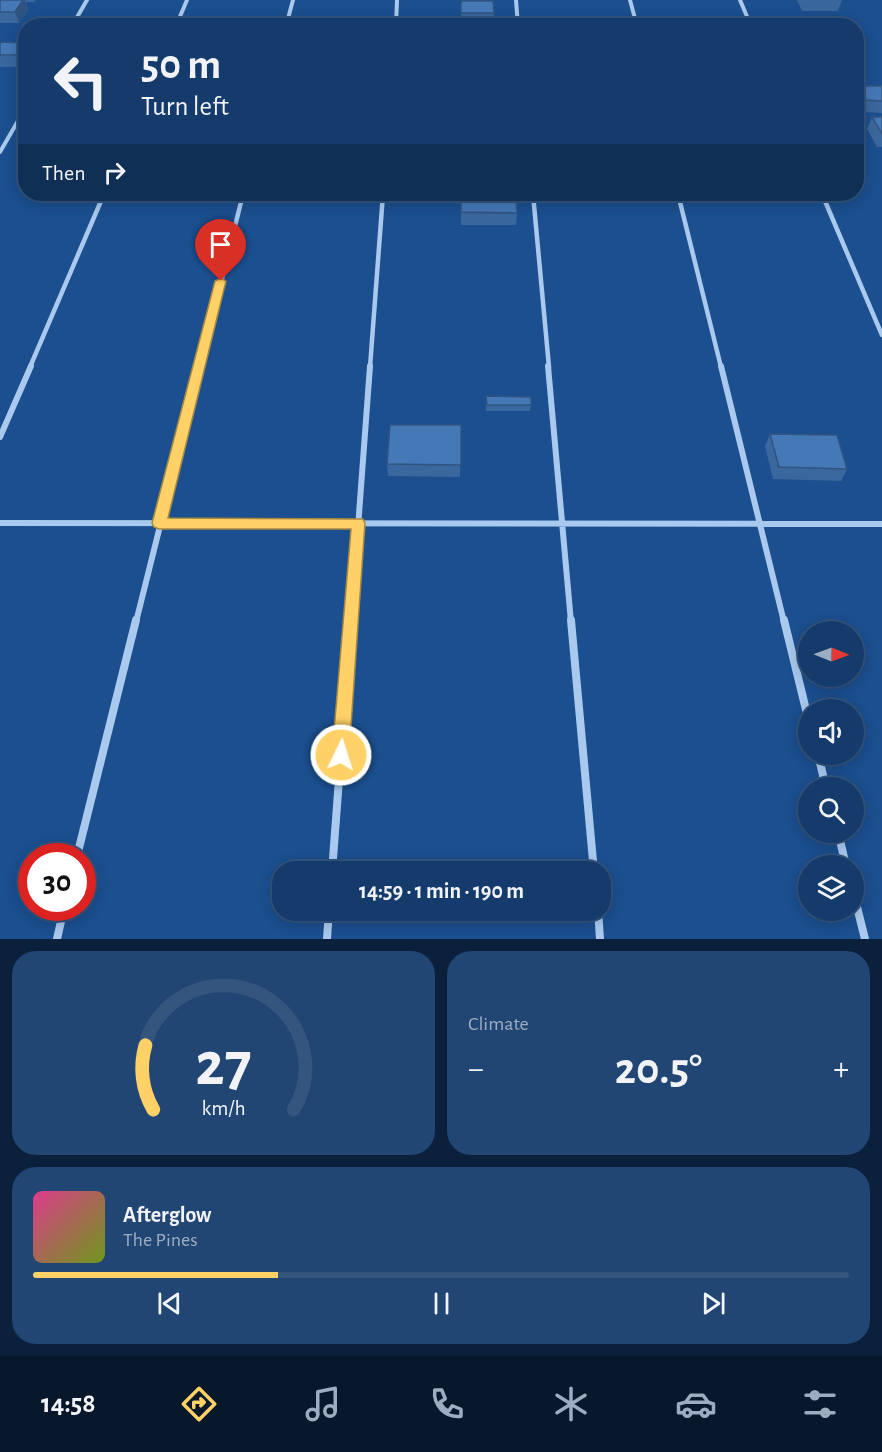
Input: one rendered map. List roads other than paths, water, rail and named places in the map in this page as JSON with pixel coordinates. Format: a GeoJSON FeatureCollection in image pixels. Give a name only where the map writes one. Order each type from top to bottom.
{"type":"FeatureCollection","features":[{"type":"Feature","properties":{"kind":"street"},"geometry":{"type":"LineString","coordinates":[[77,18],[87,0]]}},
{"type":"Feature","properties":{"kind":"street"},"geometry":{"type":"LineString","coordinates":[[179,18],[187,0]]}},
{"type":"Feature","properties":{"kind":"street"},"geometry":{"type":"LineString","coordinates":[[288,18],[293,0]]}},
{"type":"Feature","properties":{"kind":"street"},"geometry":{"type":"LineString","coordinates":[[396,18],[397,0]]}},
{"type":"Feature","properties":{"kind":"street"},"geometry":{"type":"LineString","coordinates":[[516,0],[517,18]]}},
{"type":"Feature","properties":{"kind":"street"},"geometry":{"type":"LineString","coordinates":[[630,0],[635,18]]}},
{"type":"Feature","properties":{"kind":"street"},"geometry":{"type":"LineString","coordinates":[[740,0],[748,18]]}},
{"type":"Feature","properties":{"kind":"street"},"geometry":{"type":"LineString","coordinates":[[0,152],[18,121]]}},
{"type":"Feature","properties":{"kind":"street"},"geometry":{"type":"LineString","coordinates":[[0,437],[101,201]]}},
{"type":"Feature","properties":{"kind":"street"},"geometry":{"type":"LineString","coordinates":[[80,843],[241,201]]}},
{"type":"Feature","properties":{"kind":"street"},"geometry":{"type":"LineString","coordinates":[[333,861],[382,201]]}},
{"type":"Feature","properties":{"kind":"street"},"geometry":{"type":"LineString","coordinates":[[534,201],[593,861]]}},
{"type":"Feature","properties":{"kind":"street"},"geometry":{"type":"LineString","coordinates":[[680,201],[803,699]]}},
{"type":"Feature","properties":{"kind":"street"},"geometry":{"type":"LineString","coordinates":[[825,201],[882,335]]}},
{"type":"Feature","properties":{"kind":"street"},"geometry":{"type":"LineString","coordinates":[[0,523],[882,524]]}},
{"type":"Feature","properties":{"kind":"street"},"geometry":{"type":"LineString","coordinates":[[57,939],[61,921]]}},
{"type":"Feature","properties":{"kind":"street"},"geometry":{"type":"LineString","coordinates":[[327,939],[328,921]]}},
{"type":"Feature","properties":{"kind":"street"},"geometry":{"type":"LineString","coordinates":[[599,921],[600,939]]}},
{"type":"Feature","properties":{"kind":"street"},"geometry":{"type":"LineString","coordinates":[[860,921],[865,939]]}}]}
